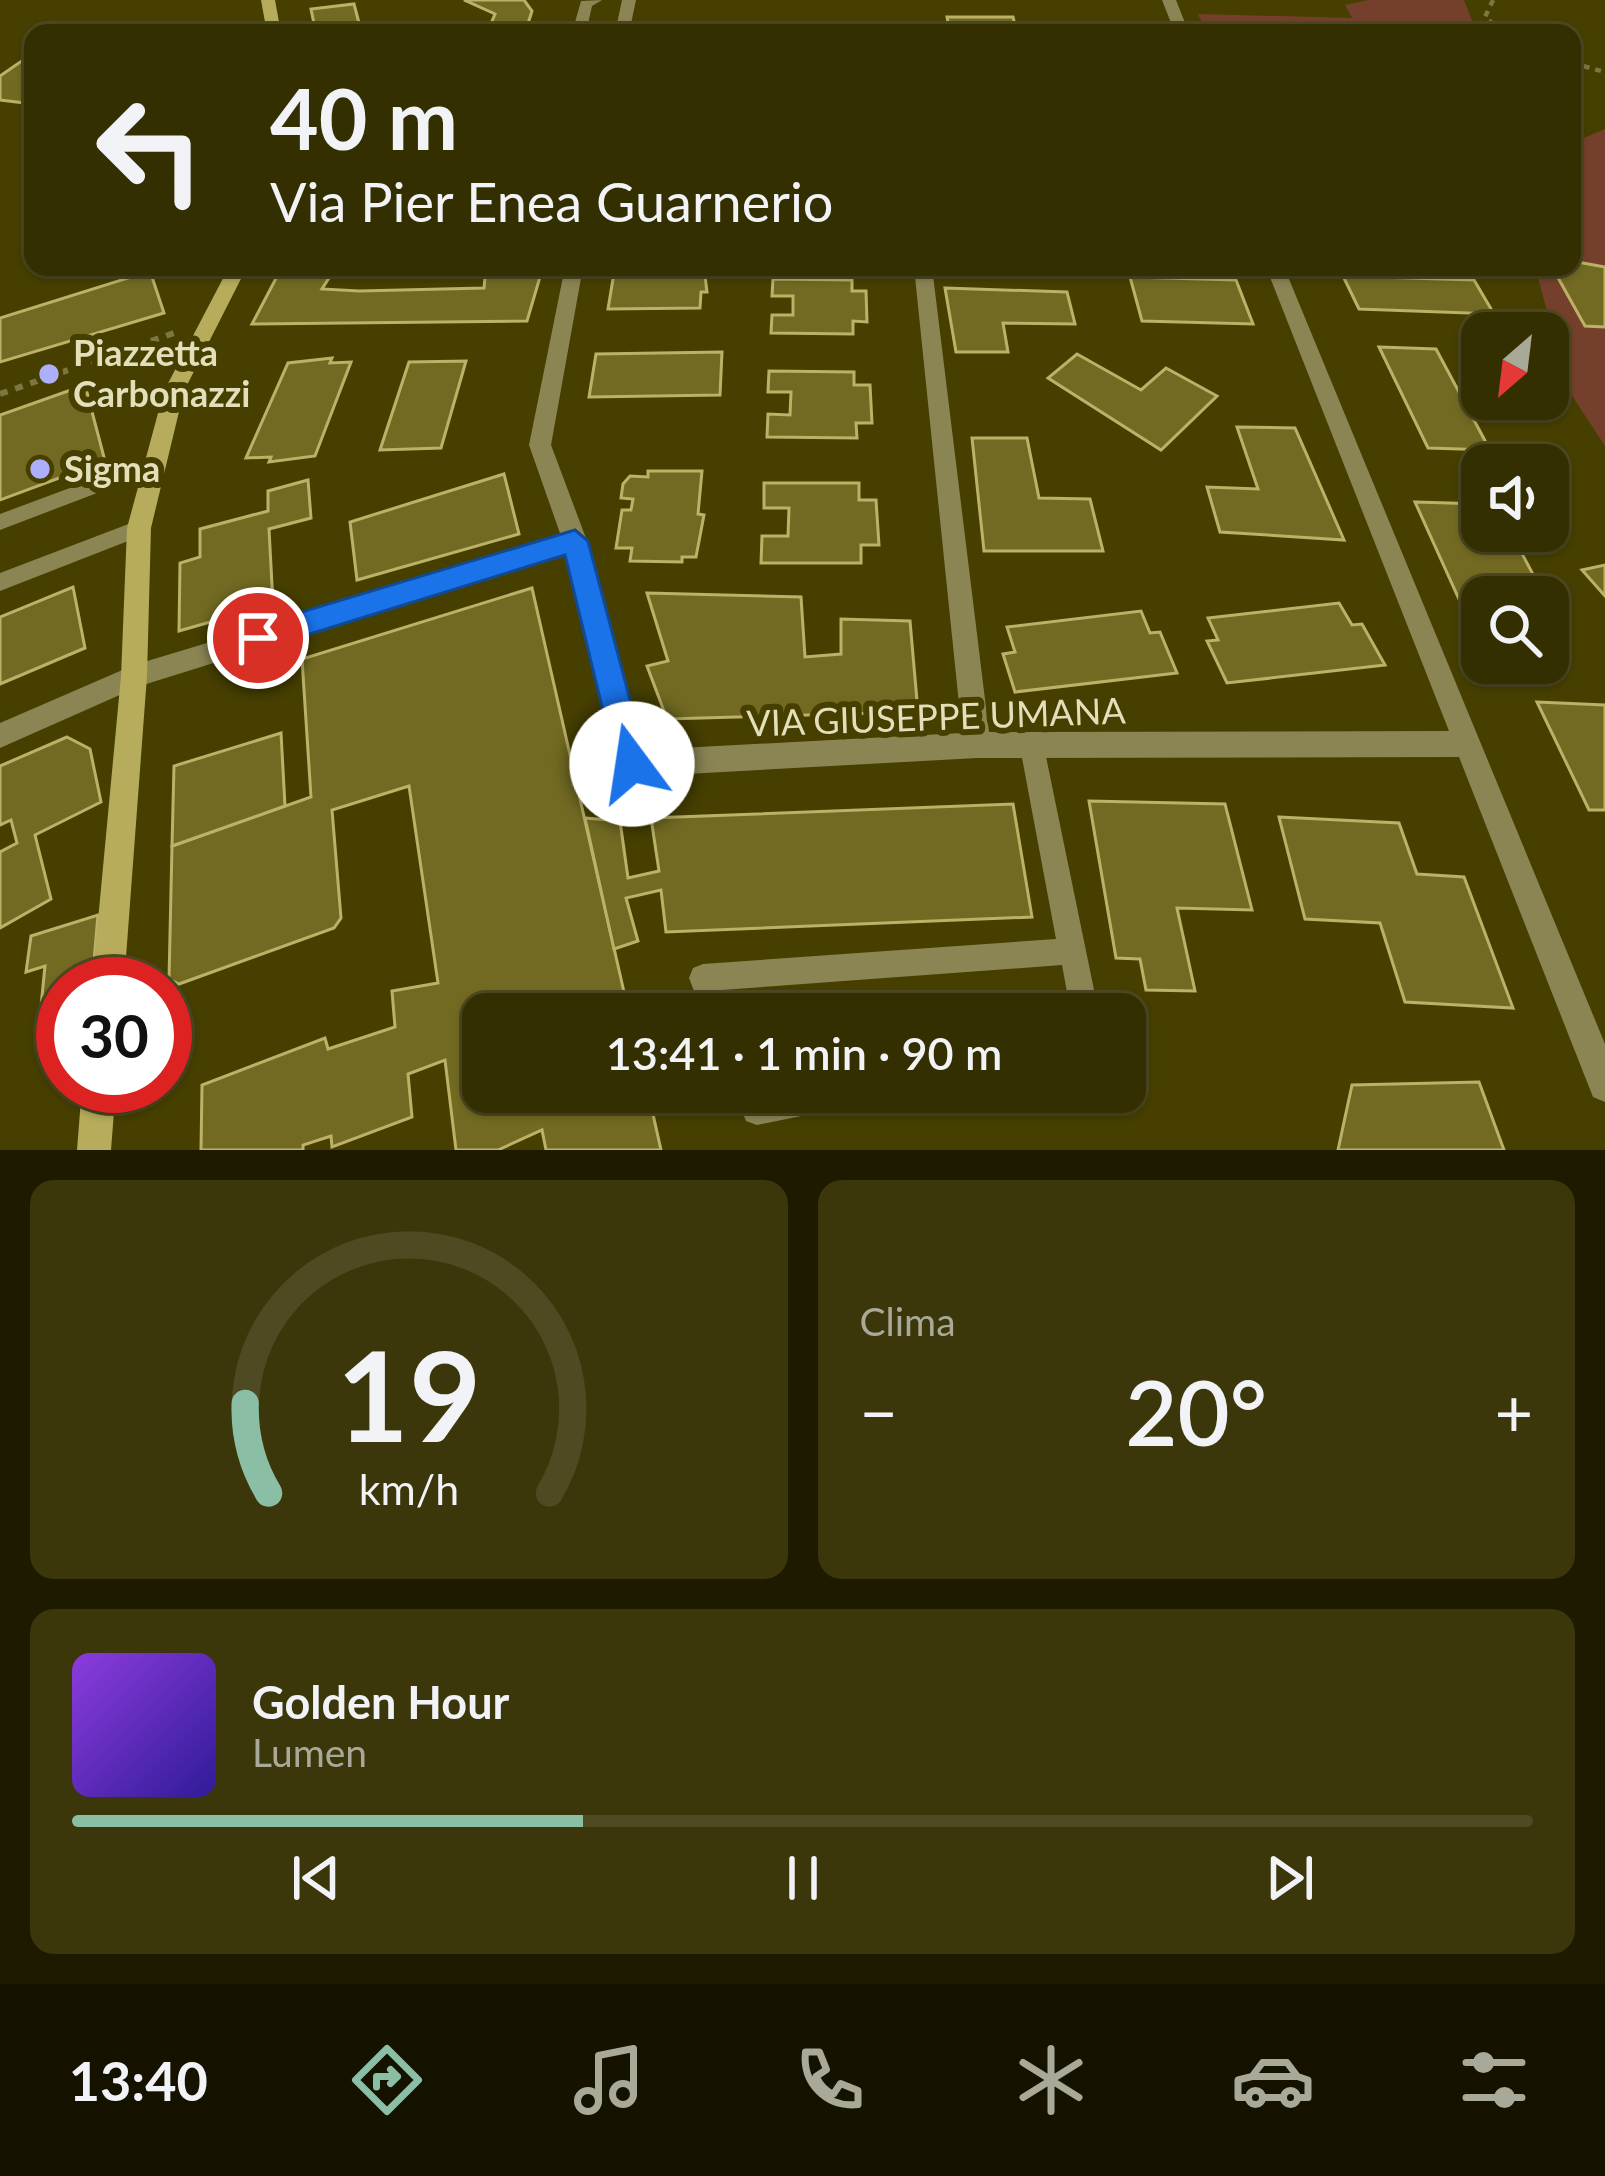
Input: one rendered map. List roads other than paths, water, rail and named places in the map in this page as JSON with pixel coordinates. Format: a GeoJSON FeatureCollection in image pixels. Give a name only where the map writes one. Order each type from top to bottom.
{"type":"FeatureCollection","features":[{"type":"Feature","properties":{"kind":"street"},"geometry":{"type":"LineString","coordinates":[[581,24],[586,4],[595,0]]}},
{"type":"Feature","properties":{"kind":"street"},"geometry":{"type":"LineString","coordinates":[[110,957],[134,676],[139,528],[173,391],[233,276]]}},
{"type":"Feature","properties":{"kind":"street","name":"VIA GIUSEPPE UMANA"},"geometry":{"type":"LineString","coordinates":[[572,276],[539,445],[575,541],[632,764],[977,745],[1468,744]]}},
{"type":"Feature","properties":{"kind":"street"},"geometry":{"type":"LineString","coordinates":[[923,276],[977,745]]}},
{"type":"Feature","properties":{"kind":"street"},"geometry":{"type":"LineString","coordinates":[[1279,276],[1605,1085]]}},
{"type":"Feature","properties":{"kind":"street"},"geometry":{"type":"LineString","coordinates":[[0,736],[134,676],[575,541]]}},
{"type":"Feature","properties":{"kind":"street"},"geometry":{"type":"LineString","coordinates":[[94,1150],[97,1113]]}},
{"type":"Feature","properties":{"kind":"lane"},"geometry":{"type":"LineString","coordinates":[[0,522],[153,464]]}},
{"type":"Feature","properties":{"kind":"lane"},"geometry":{"type":"LineString","coordinates":[[0,582],[139,528]]}},
{"type":"Feature","properties":{"kind":"lane"},"geometry":{"type":"LineString","coordinates":[[1032,747],[1081,993]]}},
{"type":"Feature","properties":{"kind":"lane"},"geometry":{"type":"LineString","coordinates":[[709,993],[703,978],[1072,951]]}},
{"type":"Feature","properties":{"kind":"place","name":"Piazzetta Carbonazzi"},"geometry":{"type":"Point","coordinates":[49,374]}},
{"type":"Feature","properties":{"kind":"place","name":"Sigma"},"geometry":{"type":"Point","coordinates":[40,469]}}]}
